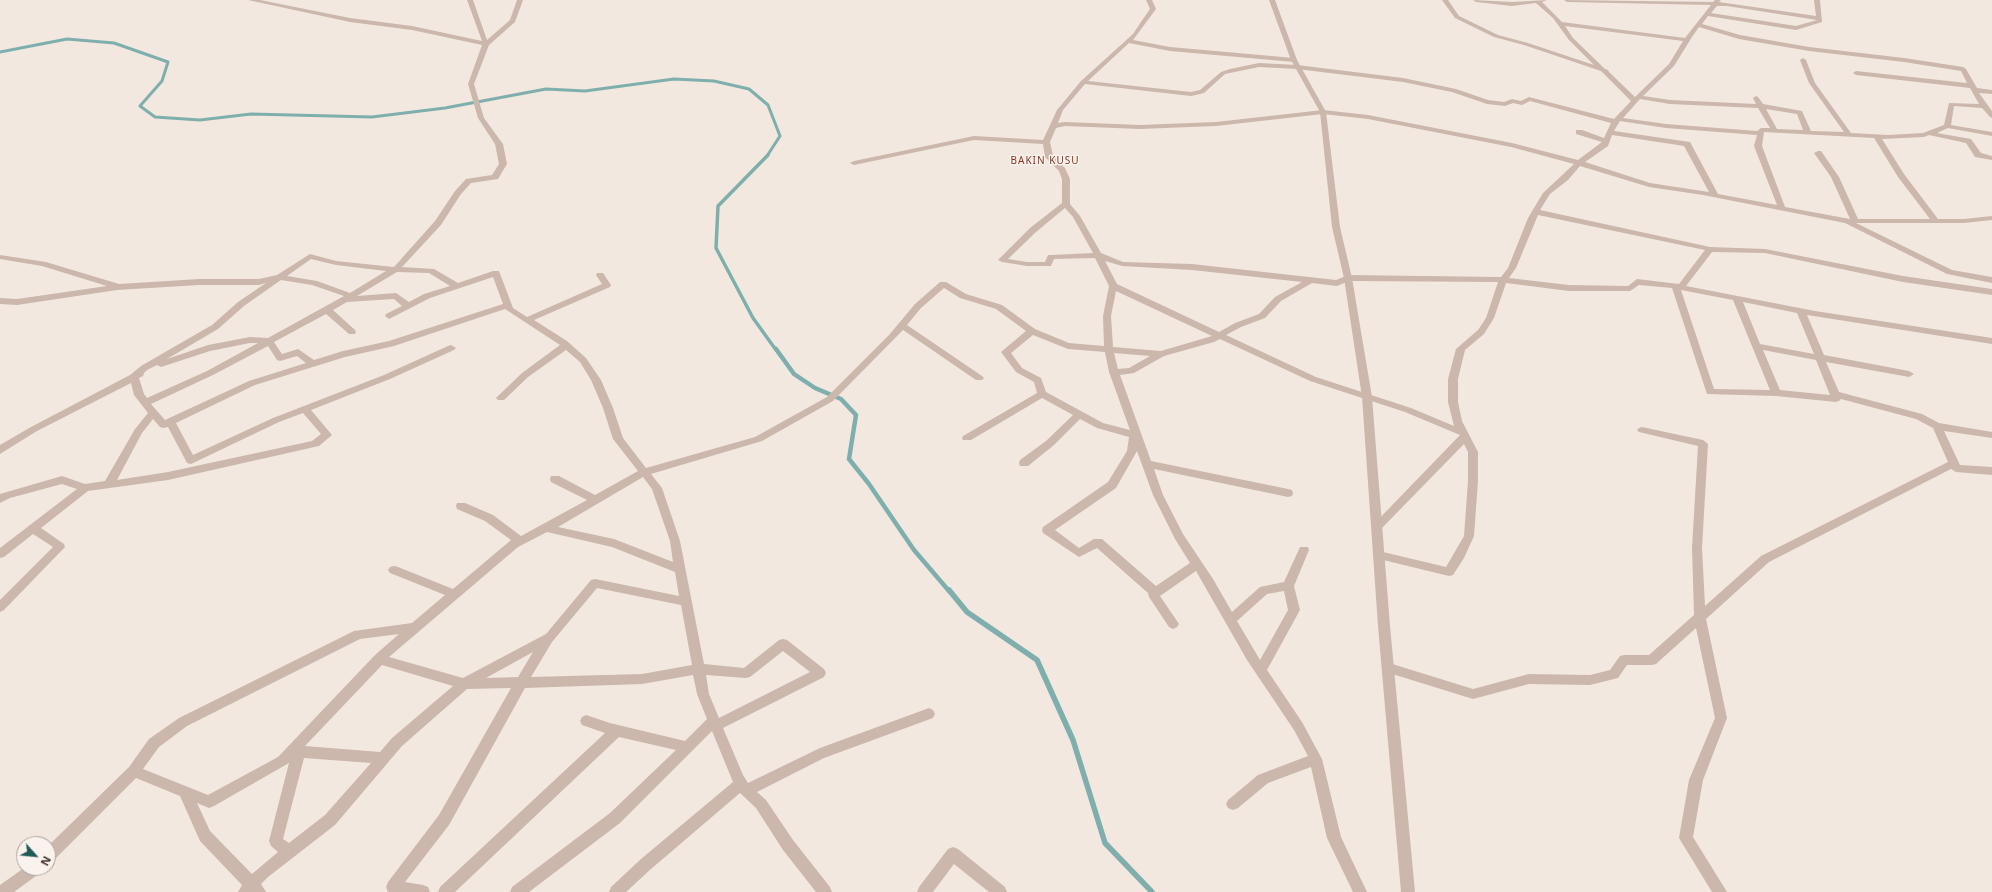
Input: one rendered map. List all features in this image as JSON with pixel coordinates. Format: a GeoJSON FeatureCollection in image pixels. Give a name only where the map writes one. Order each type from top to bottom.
{"type":"FeatureCollection","features":[{"type":"Feature","properties":{"kind":"street"},"geometry":{"type":"LineString","coordinates":[[251,0],[350,20],[412,28],[486,44]]}},
{"type":"Feature","properties":{"kind":"street"},"geometry":{"type":"LineString","coordinates":[[470,0],[486,44]]}},
{"type":"Feature","properties":{"kind":"street"},"geometry":{"type":"LineString","coordinates":[[145,402],[210,373],[327,310],[396,269],[438,223],[469,181],[477,181],[495,177],[503,164],[499,144],[481,118],[471,84],[486,44],[513,21],[520,0]]}},
{"type":"Feature","properties":{"kind":"street"},"geometry":{"type":"LineString","coordinates":[[1149,0],[1154,9],[1135,35],[1083,82],[1060,110],[1046,142],[1049,157],[1062,170],[1066,179],[1066,204],[1076,216],[1107,271],[1113,286],[1107,316],[1109,348],[1114,372],[1134,433],[1158,495],[1179,536],[1261,670],[1298,726],[1316,759],[1334,838],[1360,892]]}},
{"type":"Feature","properties":{"kind":"street"},"geometry":{"type":"LineString","coordinates":[[1272,0],[1295,63],[1323,112],[1336,227],[1348,278],[1367,397],[1388,668],[1408,892]]}},
{"type":"Feature","properties":{"kind":"street"},"geometry":{"type":"LineString","coordinates":[[1445,0],[1457,17],[1496,36],[1526,44],[1606,71]]}},
{"type":"Feature","properties":{"kind":"street"},"geometry":{"type":"LineString","coordinates":[[1476,0],[1512,4],[1526,1],[1540,1],[1571,39],[1636,99],[1760,106],[1800,112],[1808,134]]}},
{"type":"Feature","properties":{"kind":"street"},"geometry":{"type":"LineString","coordinates":[[1567,0],[1717,2],[1820,18]]}},
{"type":"Feature","properties":{"kind":"street"},"geometry":{"type":"LineString","coordinates":[[1708,14],[1796,28],[1820,21],[1816,0]]}},
{"type":"Feature","properties":{"kind":"street"},"geometry":{"type":"LineString","coordinates":[[1379,556],[1449,572],[1460,555],[1469,536],[1472,512],[1473,452],[1457,421],[1453,402],[1456,365],[1461,348],[1481,332],[1490,318],[1503,280],[1512,268],[1527,229],[1547,193],[1565,178],[1579,163],[1596,152],[1609,137],[1617,120],[1636,99],[1672,65],[1686,40],[1717,2]]}},
{"type":"Feature","properties":{"kind":"street"},"geometry":{"type":"LineString","coordinates":[[1560,24],[1686,40]]}},
{"type":"Feature","properties":{"kind":"street"},"geometry":{"type":"LineString","coordinates":[[1698,25],[1739,36],[1809,49],[1904,60],[1963,69],[1984,106],[1992,116]]}},
{"type":"Feature","properties":{"kind":"street"},"geometry":{"type":"LineString","coordinates":[[1127,41],[1170,49],[1184,49],[1295,63],[1403,80],[1454,90],[1487,102],[1505,104],[1512,101],[1522,103],[1528,99],[1617,120],[1666,126],[1760,133],[1761,130],[1878,137],[1928,133],[1947,126],[1992,134]]}},
{"type":"Feature","properties":{"kind":"street"},"geometry":{"type":"LineString","coordinates":[[1803,60],[1812,83],[1850,136]]}},
{"type":"Feature","properties":{"kind":"street"},"geometry":{"type":"LineString","coordinates":[[1083,82],[1191,94],[1202,92],[1223,73],[1232,70],[1259,65],[1295,63]]}},
{"type":"Feature","properties":{"kind":"street"},"geometry":{"type":"LineString","coordinates":[[1856,73],[1973,88],[1992,92]]}},
{"type":"Feature","properties":{"kind":"street"},"geometry":{"type":"LineString","coordinates":[[1756,98],[1775,131]]}},
{"type":"Feature","properties":{"kind":"street"},"geometry":{"type":"LineString","coordinates":[[1947,126],[1951,104],[1984,106]]}},
{"type":"Feature","properties":{"kind":"street"},"geometry":{"type":"LineString","coordinates":[[1054,126],[1065,124],[1140,127],[1216,124],[1323,112],[1368,117],[1512,145],[1579,163],[1650,185],[1845,221],[1936,221],[1992,218]]}},
{"type":"Feature","properties":{"kind":"street"},"geometry":{"type":"LineString","coordinates":[[1579,132],[1609,137],[1687,144],[1715,196]]}},
{"type":"Feature","properties":{"kind":"street"},"geometry":{"type":"LineString","coordinates":[[1760,133],[1758,146],[1782,209]]}},
{"type":"Feature","properties":{"kind":"street"},"geometry":{"type":"LineString","coordinates":[[1928,133],[1968,141],[1978,155],[1992,158]]}},
{"type":"Feature","properties":{"kind":"street"},"geometry":{"type":"LineString","coordinates":[[1878,137],[1901,175],[1936,221]]}},
{"type":"Feature","properties":{"kind":"street"},"geometry":{"type":"LineString","coordinates":[[854,162],[974,138],[1046,142]]}},
{"type":"Feature","properties":{"kind":"street"},"geometry":{"type":"LineString","coordinates":[[1818,153],[1834,178],[1855,222]]}},
{"type":"Feature","properties":{"kind":"street"},"geometry":{"type":"LineString","coordinates":[[1066,204],[1033,230],[1002,260],[1027,264],[1048,264],[1051,257],[1098,255],[1122,264],[1192,267],[1337,284],[1348,278],[1503,280],[1569,288],[1630,288],[1637,282],[1678,287],[1801,312],[1992,341]]}},
{"type":"Feature","properties":{"kind":"street"},"geometry":{"type":"LineString","coordinates":[[1537,212],[1710,249],[1765,251],[1903,279],[1992,292]]}},
{"type":"Feature","properties":{"kind":"street"},"geometry":{"type":"LineString","coordinates":[[1845,221],[1950,272],[1992,280]]}},
{"type":"Feature","properties":{"kind":"street"},"geometry":{"type":"LineString","coordinates":[[1678,287],[1710,249]]}},
{"type":"Feature","properties":{"kind":"street"},"geometry":{"type":"LineString","coordinates":[[134,376],[144,368],[215,327],[241,304],[310,256],[336,263],[431,271],[457,286]]}},
{"type":"Feature","properties":{"kind":"street"},"geometry":{"type":"LineString","coordinates":[[0,257],[43,264],[117,287]]}},
{"type":"Feature","properties":{"kind":"street"},"geometry":{"type":"LineString","coordinates":[[389,316],[427,296],[496,273],[509,309],[566,344],[583,360],[596,380],[608,408],[618,439],[657,488],[675,541],[703,694],[744,788],[760,804],[788,845],[825,892]]}},
{"type":"Feature","properties":{"kind":"street"},"geometry":{"type":"LineString","coordinates":[[527,320],[607,285],[600,275]]}},
{"type":"Feature","properties":{"kind":"street"},"geometry":{"type":"LineString","coordinates":[[0,301],[17,302],[117,287],[199,282],[259,282],[279,277],[314,282],[348,297],[396,296],[408,306]]}},
{"type":"Feature","properties":{"kind":"street"},"geometry":{"type":"LineString","coordinates":[[1114,372],[1131,371],[1161,354],[1222,335],[1238,325],[1262,316],[1278,300],[1309,281]]}},
{"type":"Feature","properties":{"kind":"street"},"geometry":{"type":"LineString","coordinates":[[134,771],[209,802],[283,761],[296,751],[379,659],[415,626],[520,541],[644,472],[758,439],[830,399],[892,338],[901,325],[918,306],[943,284],[963,296],[999,307],[1032,332],[1068,346],[1109,348],[1161,354]]}},
{"type":"Feature","properties":{"kind":"street"},"geometry":{"type":"LineString","coordinates":[[1113,286],[1222,335],[1313,379],[1408,410],[1464,435]]}},
{"type":"Feature","properties":{"kind":"street"},"geometry":{"type":"LineString","coordinates":[[1678,287],[1710,392],[1776,393],[1836,399],[1801,312]]}},
{"type":"Feature","properties":{"kind":"street"},"geometry":{"type":"LineString","coordinates":[[1737,298],[1776,393]]}},
{"type":"Feature","properties":{"kind":"street"},"geometry":{"type":"LineString","coordinates":[[134,376],[139,395],[163,425],[252,383],[343,354],[391,344],[508,305]]}},
{"type":"Feature","properties":{"kind":"street"},"geometry":{"type":"LineString","coordinates":[[327,310],[352,332]]}},
{"type":"Feature","properties":{"kind":"street"},"geometry":{"type":"LineString","coordinates":[[901,325],[979,378]]}},
{"type":"Feature","properties":{"kind":"street"},"geometry":{"type":"LineString","coordinates":[[1032,332],[1006,352],[1019,370],[1038,380],[1042,394],[1100,426],[1134,433]]}},
{"type":"Feature","properties":{"kind":"street"},"geometry":{"type":"LineString","coordinates":[[0,450],[34,429],[134,376],[168,361],[208,348],[250,340],[269,340]]}},
{"type":"Feature","properties":{"kind":"street"},"geometry":{"type":"LineString","coordinates":[[269,340],[280,358],[298,352],[313,364]]}},
{"type":"Feature","properties":{"kind":"street"},"geometry":{"type":"LineString","coordinates":[[501,398],[525,375],[566,344]]}},
{"type":"Feature","properties":{"kind":"street"},"geometry":{"type":"LineString","coordinates":[[1756,346],[1909,374]]}},
{"type":"Feature","properties":{"kind":"street"},"geometry":{"type":"LineString","coordinates":[[170,422],[191,460],[276,420],[387,377],[451,348]]}},
{"type":"Feature","properties":{"kind":"street"},"geometry":{"type":"LineString","coordinates":[[967,438],[1042,394]]}},
{"type":"Feature","properties":{"kind":"street"},"geometry":{"type":"LineString","coordinates":[[1835,394],[1919,416],[1937,426],[1992,435]]}},
{"type":"Feature","properties":{"kind":"street"},"geometry":{"type":"LineString","coordinates":[[0,554],[85,488],[168,476],[315,444],[327,435],[305,409]]}},
{"type":"Feature","properties":{"kind":"street"},"geometry":{"type":"LineString","coordinates":[[109,484],[138,431],[153,413]]}},
{"type":"Feature","properties":{"kind":"street"},"geometry":{"type":"LineString","coordinates":[[1024,463],[1050,443],[1079,415]]}},
{"type":"Feature","properties":{"kind":"street"},"geometry":{"type":"LineString","coordinates":[[1937,426],[1956,468],[1992,471]]}},
{"type":"Feature","properties":{"kind":"street"},"geometry":{"type":"LineString","coordinates":[[1642,430],[1703,444],[1697,548],[1700,619],[1721,718],[1696,780],[1686,838],[1720,892]]}},
{"type":"Feature","properties":{"kind":"street"},"geometry":{"type":"LineString","coordinates":[[1134,433],[1132,451],[1112,485],[1047,530],[1079,553],[1098,542],[1156,593]]}},
{"type":"Feature","properties":{"kind":"street"},"geometry":{"type":"LineString","coordinates":[[1377,526],[1464,435]]}},
{"type":"Feature","properties":{"kind":"street"},"geometry":{"type":"LineString","coordinates":[[1146,464],[1288,493]]}},
{"type":"Feature","properties":{"kind":"street"},"geometry":{"type":"LineString","coordinates":[[1388,668],[1474,694],[1529,679],[1590,680],[1614,674],[1624,660],[1652,660],[1700,619],[1765,559],[1954,464]]}},
{"type":"Feature","properties":{"kind":"street"},"geometry":{"type":"LineString","coordinates":[[554,479],[595,500]]}},
{"type":"Feature","properties":{"kind":"street"},"geometry":{"type":"LineString","coordinates":[[0,499],[62,480],[85,488]]}},
{"type":"Feature","properties":{"kind":"street"},"geometry":{"type":"LineString","coordinates":[[461,506],[489,518],[520,541]]}},
{"type":"Feature","properties":{"kind":"street"},"geometry":{"type":"LineString","coordinates":[[0,607],[60,547],[33,528]]}},
{"type":"Feature","properties":{"kind":"street"},"geometry":{"type":"LineString","coordinates":[[545,528],[614,543],[681,570]]}},
{"type":"Feature","properties":{"kind":"street"},"geometry":{"type":"LineString","coordinates":[[1261,670],[1294,610],[1288,586],[1304,550]]}},
{"type":"Feature","properties":{"kind":"street"},"geometry":{"type":"LineString","coordinates":[[1173,624],[1153,594],[1197,564]]}},
{"type":"Feature","properties":{"kind":"street"},"geometry":{"type":"LineString","coordinates":[[394,570],[454,594]]}},
{"type":"Feature","properties":{"kind":"street"},"geometry":{"type":"LineString","coordinates":[[423,892],[393,888],[444,820],[522,682],[550,637],[595,583],[687,602]]}},
{"type":"Feature","properties":{"kind":"street"},"geometry":{"type":"LineString","coordinates":[[1231,620],[1264,590],[1288,586]]}},
{"type":"Feature","properties":{"kind":"street"},"geometry":{"type":"LineString","coordinates":[[56,848],[134,771],[154,743],[183,722],[358,634],[415,626]]}},
{"type":"Feature","properties":{"kind":"street"},"geometry":{"type":"LineString","coordinates":[[185,792],[205,836],[252,889],[263,872],[330,820],[397,742],[464,684],[550,637]]}},
{"type":"Feature","properties":{"kind":"street"},"geometry":{"type":"LineString","coordinates":[[379,659],[464,684],[642,679],[699,669],[746,673],[782,644],[820,673],[715,723],[615,818],[517,892]]}},
{"type":"Feature","properties":{"kind":"street"},"geometry":{"type":"LineString","coordinates":[[616,892],[646,864],[744,788],[820,754],[929,714]]}},
{"type":"Feature","properties":{"kind":"street"},"geometry":{"type":"LineString","coordinates":[[586,721],[616,731],[688,747]]}},
{"type":"Feature","properties":{"kind":"street"},"geometry":{"type":"LineString","coordinates":[[445,892],[616,731]]}},
{"type":"Feature","properties":{"kind":"street"},"geometry":{"type":"LineString","coordinates":[[296,751],[383,758]]}},
{"type":"Feature","properties":{"kind":"street"},"geometry":{"type":"LineString","coordinates":[[289,852],[276,840],[296,751]]}},
{"type":"Feature","properties":{"kind":"street"},"geometry":{"type":"LineString","coordinates":[[1233,804],[1263,779],[1316,759]]}},
{"type":"Feature","properties":{"kind":"street"},"geometry":{"type":"LineString","coordinates":[[924,892],[953,854],[1000,892]]}},
{"type":"Feature","properties":{"kind":"street"},"geometry":{"type":"LineString","coordinates":[[2,892],[24,876]]}},
{"type":"Feature","properties":{"kind":"waterway"},"geometry":{"type":"LineString","coordinates":[[0,52],[67,39],[114,43],[168,62],[162,81],[140,106],[155,117],[200,120],[251,114],[372,117],[445,108],[546,89],[585,91],[674,79],[714,81],[749,89],[768,105],[780,136],[767,156]]}},
{"type":"Feature","properties":{"kind":"waterway"},"geometry":{"type":"LineString","coordinates":[[768,155],[718,206],[716,248],[753,318],[776,350]]}},
{"type":"Feature","properties":{"kind":"waterway"},"geometry":{"type":"LineString","coordinates":[[776,349],[794,374],[815,388],[841,399],[856,415],[849,459],[869,484],[914,550],[949,591]]}},
{"type":"Feature","properties":{"kind":"waterway"},"geometry":{"type":"LineString","coordinates":[[949,590],[967,612],[1037,660],[1073,740],[1105,843],[1152,892]]}},
{"type":"Feature","properties":{"kind":"district","name":"BAKIN KUSU"},"geometry":{"type":"Point","coordinates":[1045,161]}}]}
